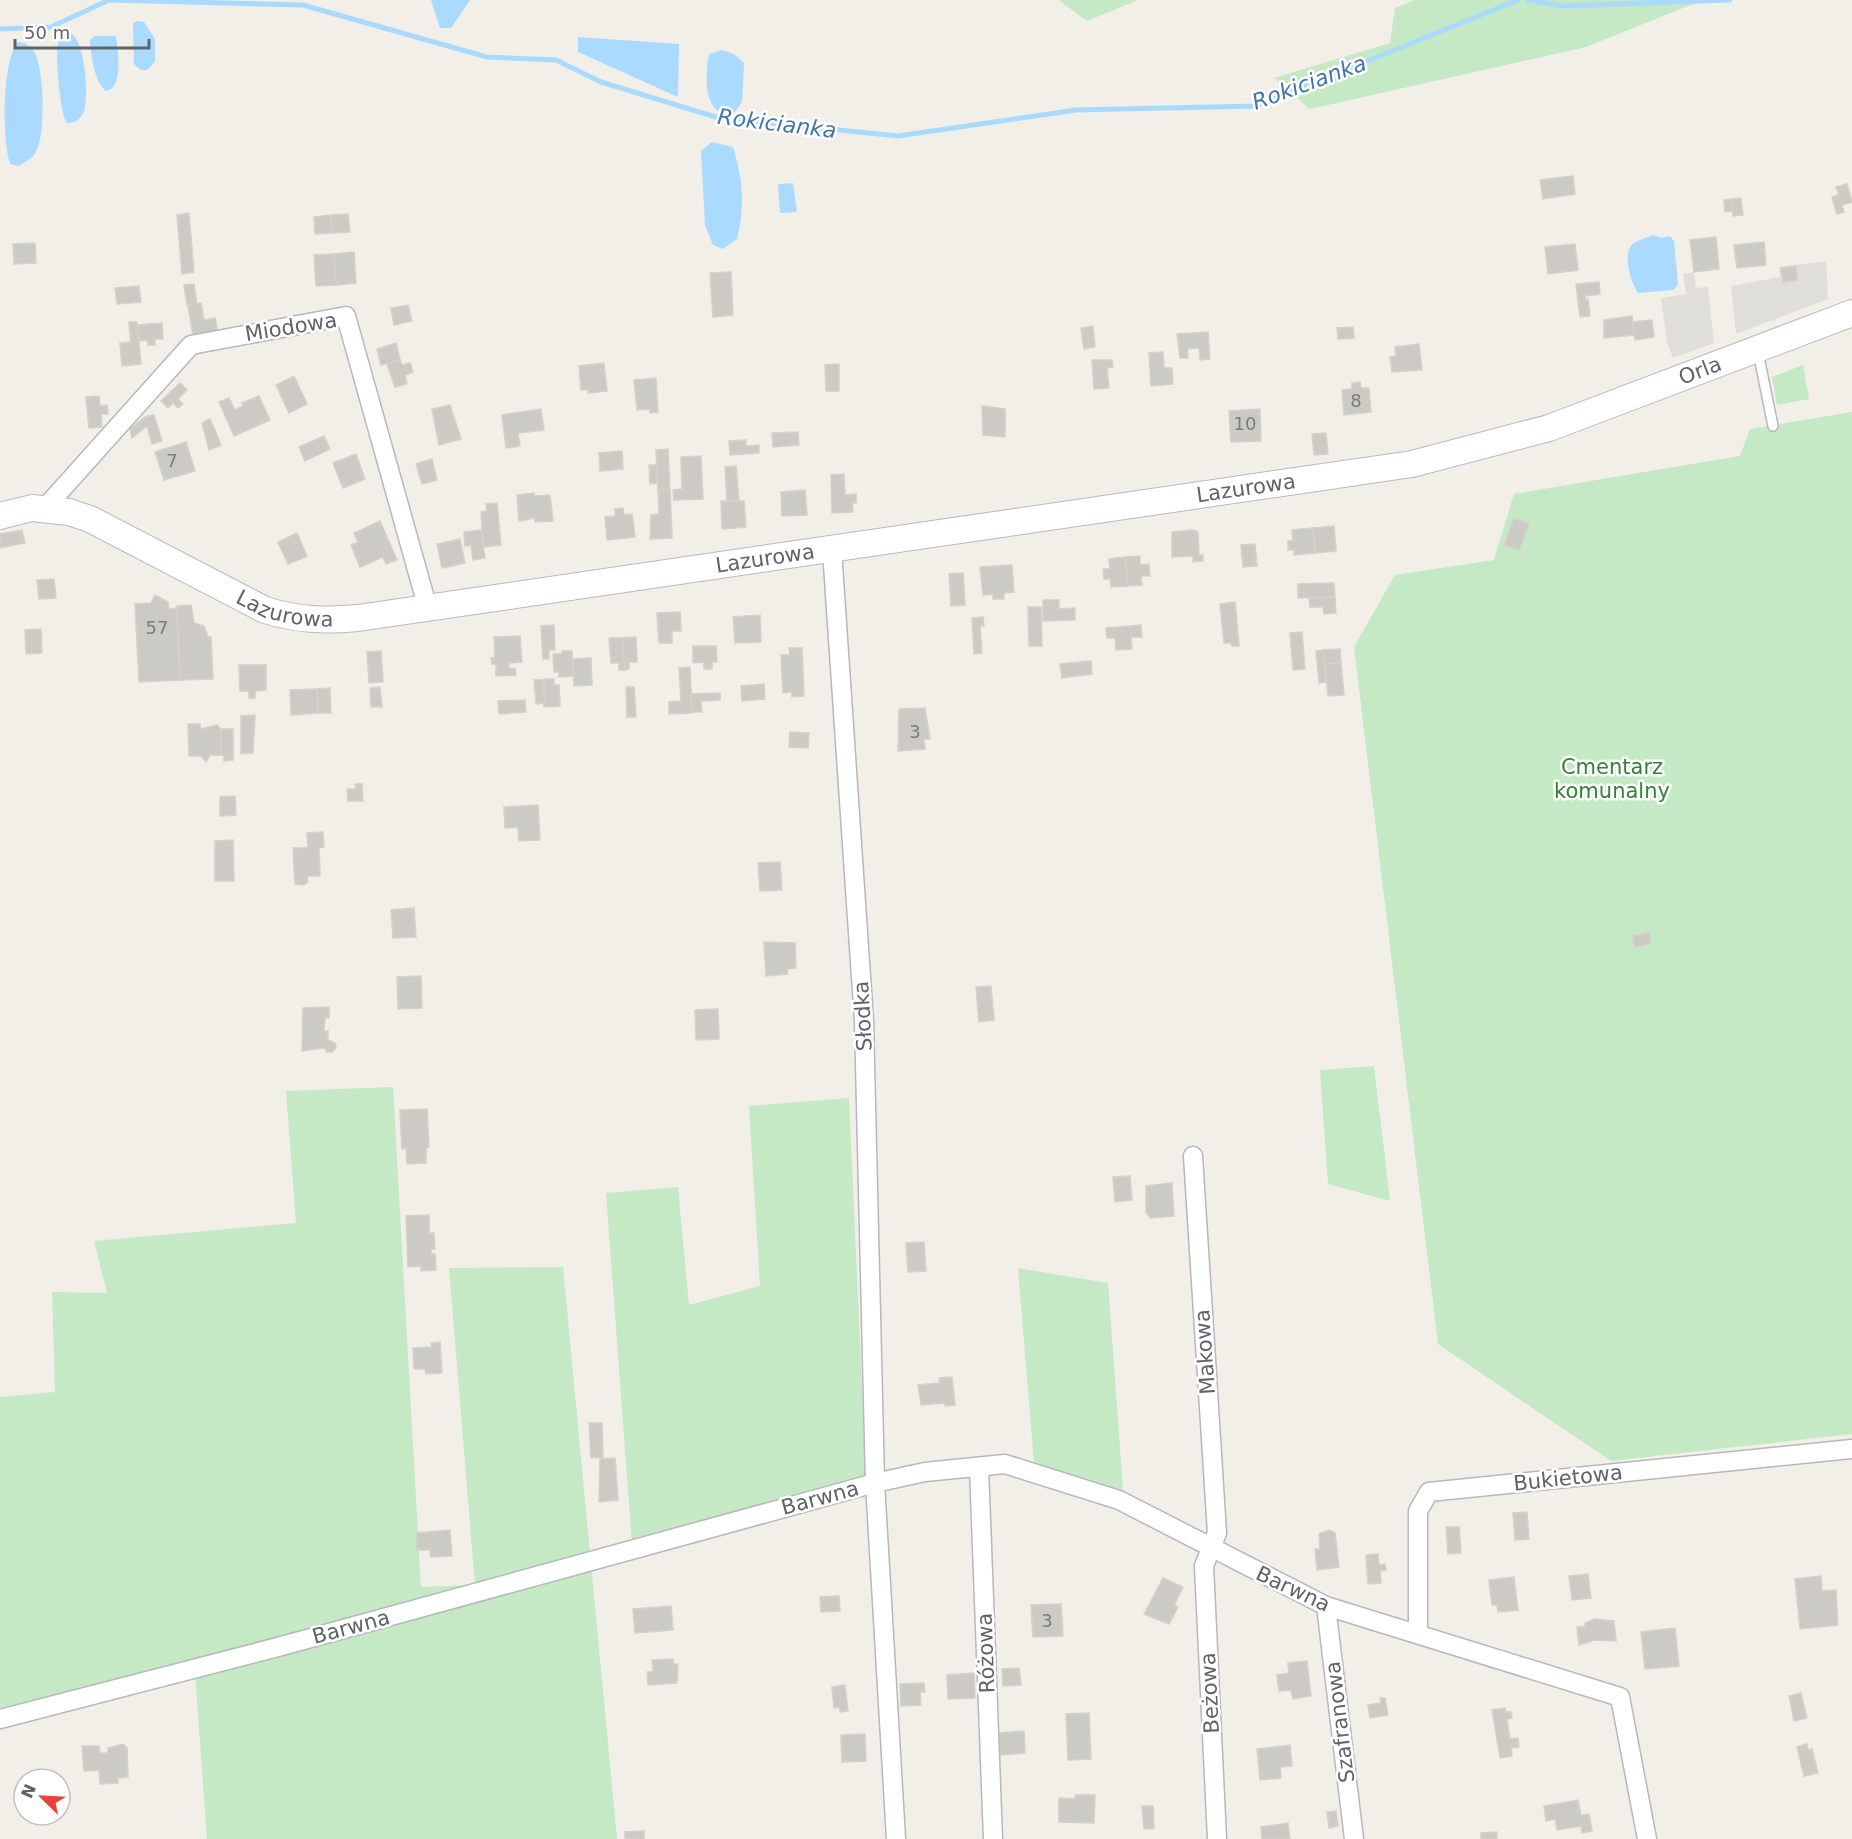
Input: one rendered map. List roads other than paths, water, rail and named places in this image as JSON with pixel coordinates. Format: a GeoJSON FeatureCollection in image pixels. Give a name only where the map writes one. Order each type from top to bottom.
{"type":"FeatureCollection","features":[{"type":"Feature","properties":{"kind":"street","name":"Orla"},"geometry":{"type":"LineString","coordinates":[[1549,428],[1852,313]]}},
{"type":"Feature","properties":{"kind":"street","name":"Miodowa"},"geometry":{"type":"LineString","coordinates":[[44,509],[191,345],[346,316],[428,609]]}},
{"type":"Feature","properties":{"kind":"street","name":"Lazurowa"},"geometry":{"type":"LineString","coordinates":[[0,516],[32,508],[69,512],[98,522],[237,598],[292,619],[324,621],[428,609],[1412,464],[1549,428]]}},
{"type":"Feature","properties":{"kind":"street","name":"Słodka"},"geometry":{"type":"LineString","coordinates":[[832,550],[864,1021],[875,1483],[896,1839]]}},
{"type":"Feature","properties":{"kind":"street","name":"Makowa"},"geometry":{"type":"LineString","coordinates":[[1193,1156],[1216,1533],[1211,1548]]}},
{"type":"Feature","properties":{"kind":"street","name":"Bukietowa"},"geometry":{"type":"LineString","coordinates":[[1418,1634],[1418,1511],[1429,1492],[1852,1449]]}},
{"type":"Feature","properties":{"kind":"street","name":"Barwna"},"geometry":{"type":"LineString","coordinates":[[0,1719],[278,1647],[875,1483],[925,1472],[1005,1464],[1119,1500],[1326,1606],[1620,1697],[1647,1839]]}},
{"type":"Feature","properties":{"kind":"street","name":"Różowa"},"geometry":{"type":"LineString","coordinates":[[979,1467],[993,1839]]}},
{"type":"Feature","properties":{"kind":"street","name":"Beżowa"},"geometry":{"type":"LineString","coordinates":[[1211,1548],[1204,1566],[1217,1839]]}},
{"type":"Feature","properties":{"kind":"street","name":"Szafranowa"},"geometry":{"type":"LineString","coordinates":[[1326,1606],[1354,1839]]}},
{"type":"Feature","properties":{"kind":"lane"},"geometry":{"type":"LineString","coordinates":[[1758,350],[1773,426]]}},
{"type":"Feature","properties":{"kind":"water"},"geometry":{"type":"Polygon","coordinates":[[[431,0],[470,0],[451,28],[440,28],[431,0]]]}},
{"type":"Feature","properties":{"kind":"water"},"geometry":{"type":"Polygon","coordinates":[[[144,22],[155,39],[155,62],[147,70],[141,70],[134,64],[133,23],[144,22]]]}},
{"type":"Feature","properties":{"kind":"water"},"geometry":{"type":"Polygon","coordinates":[[[70,33],[75,37],[82,56],[86,93],[84,111],[79,119],[67,123],[60,97],[57,49],[58,41],[63,34],[70,33]]]}},
{"type":"Feature","properties":{"kind":"water"},"geometry":{"type":"Polygon","coordinates":[[[95,36],[116,36],[117,77],[111,89],[105,91],[98,80],[92,60],[90,40],[95,36]]]}},
{"type":"Feature","properties":{"kind":"water"},"geometry":{"type":"Polygon","coordinates":[[[578,37],[679,44],[678,97],[578,52],[578,37]]]}},
{"type":"Feature","properties":{"kind":"water"},"geometry":{"type":"Polygon","coordinates":[[[17,42],[25,43],[35,53],[43,103],[41,132],[36,152],[18,166],[10,164],[5,120],[8,67],[17,42]]]}},
{"type":"Feature","properties":{"kind":"water"},"geometry":{"type":"Polygon","coordinates":[[[722,50],[734,54],[744,63],[742,102],[734,113],[719,111],[710,101],[708,93],[709,54],[722,50]]]}},
{"type":"Feature","properties":{"kind":"water"},"geometry":{"type":"Polygon","coordinates":[[[712,142],[733,147],[741,182],[742,204],[737,239],[723,249],[713,245],[705,225],[701,151],[712,142]]]}},
{"type":"Feature","properties":{"kind":"water"},"geometry":{"type":"Polygon","coordinates":[[[793,183],[797,212],[780,213],[778,184],[793,183]]]}},
{"type":"Feature","properties":{"kind":"water"},"geometry":{"type":"Polygon","coordinates":[[[1653,235],[1661,238],[1670,236],[1674,241],[1678,285],[1673,290],[1638,293],[1629,270],[1629,250],[1635,242],[1653,235]]]}},
{"type":"Feature","properties":{"kind":"waterway","name":"Rokicianka"},"geometry":{"type":"LineString","coordinates":[[0,29],[51,27],[109,0],[303,5],[487,57],[556,60],[601,82],[719,118],[898,136],[1076,110],[1256,106],[1518,0]]}},
{"type":"Feature","properties":{"kind":"waterway","name":"Rokicianka"},"geometry":{"type":"LineString","coordinates":[[1528,0],[1562,6],[1730,0]]}},
{"type":"Feature","properties":{"kind":"park label","name":"Cmentarz komunalny"},"geometry":{"type":"Point","coordinates":[1612,779]}}]}
